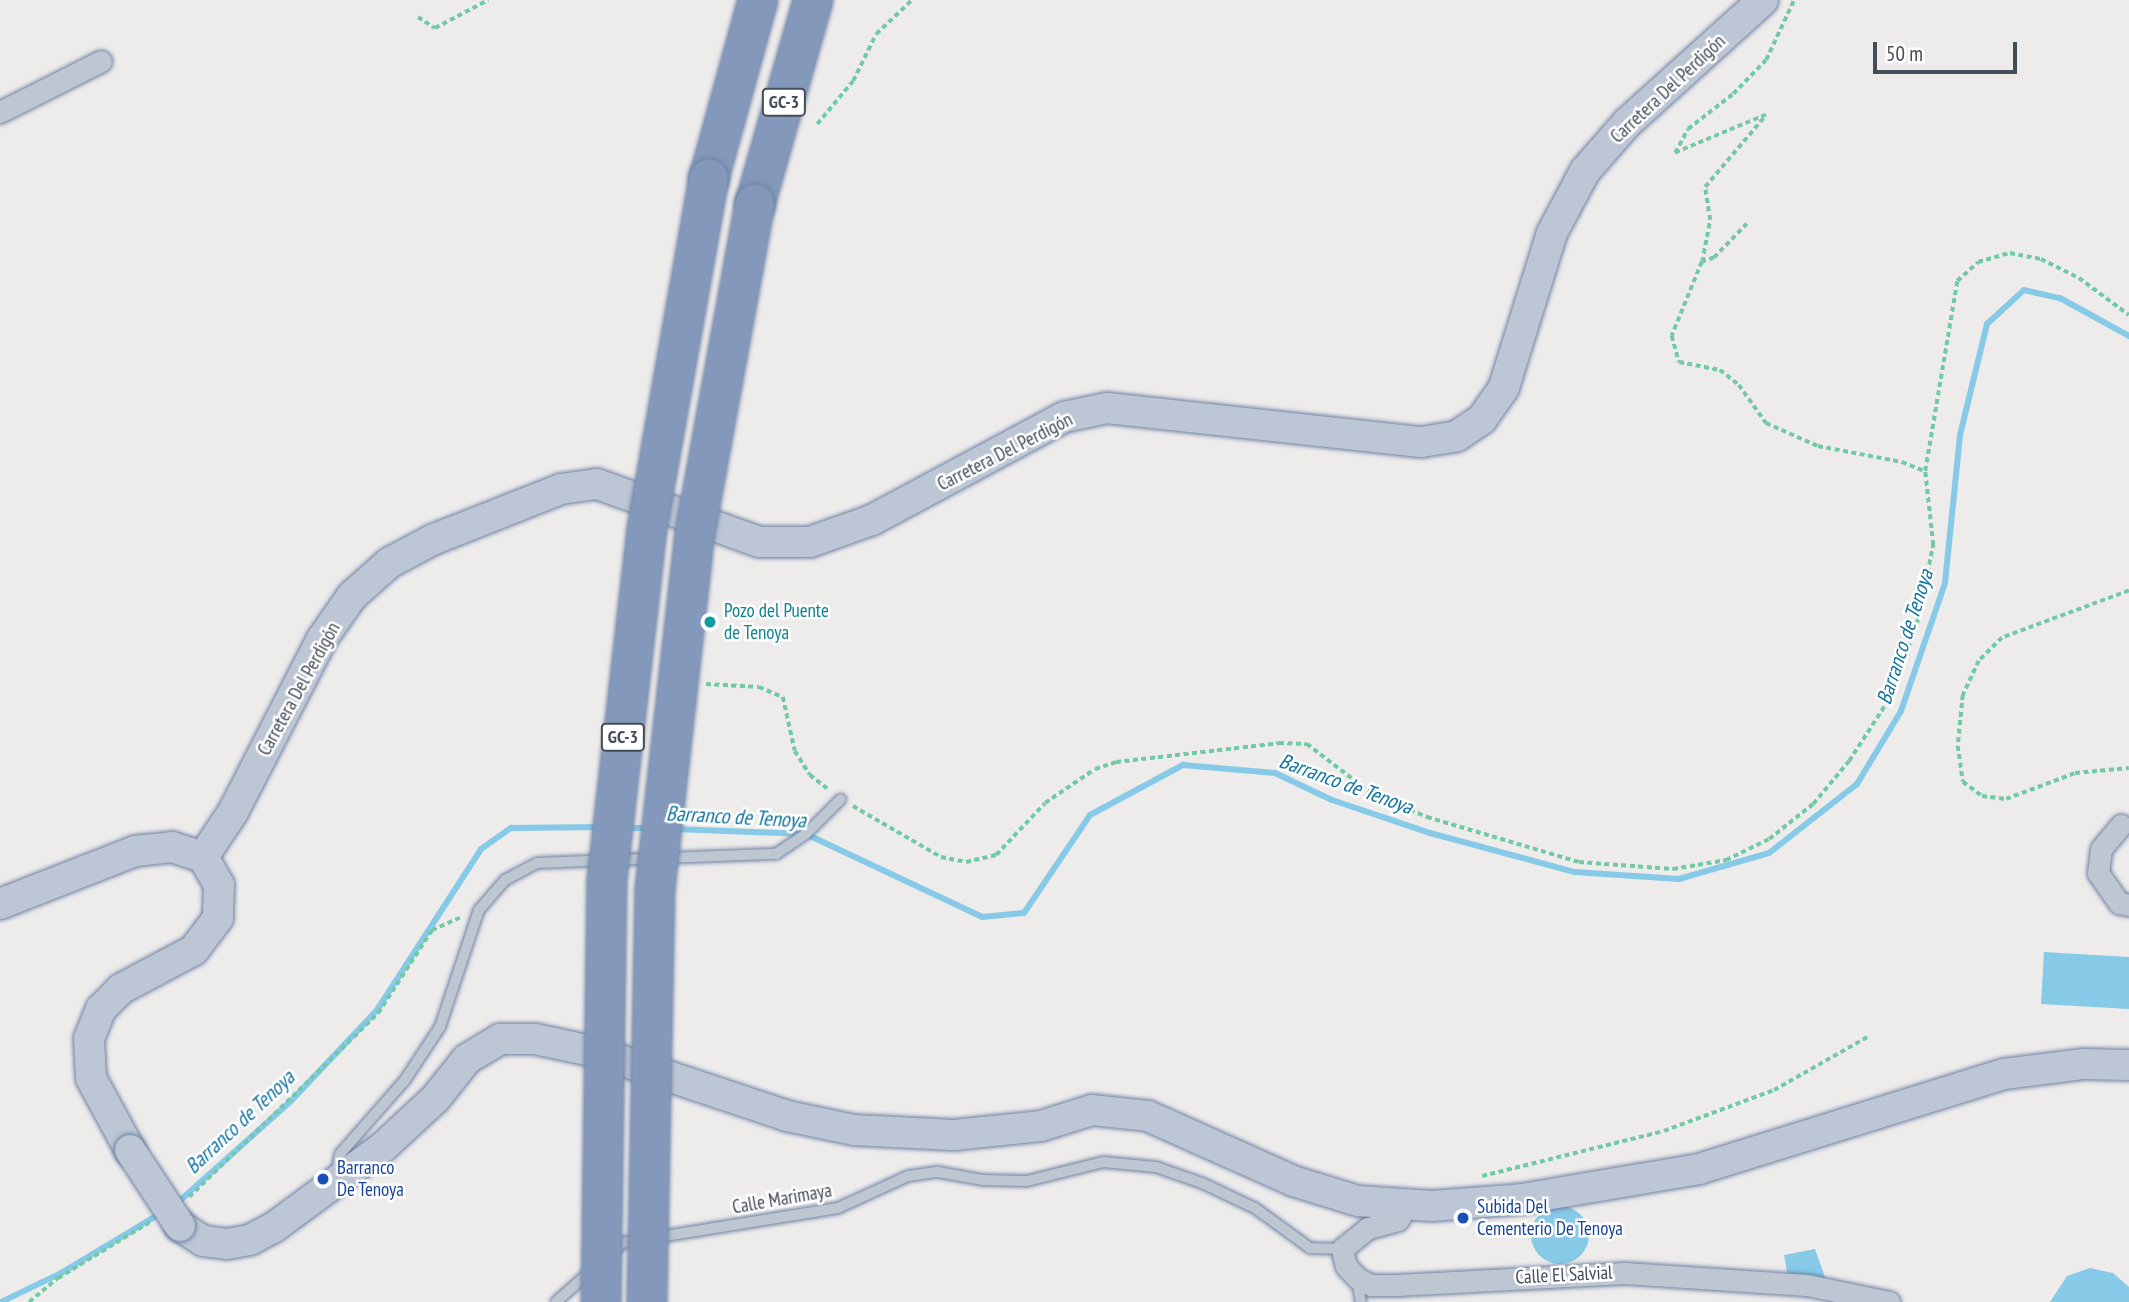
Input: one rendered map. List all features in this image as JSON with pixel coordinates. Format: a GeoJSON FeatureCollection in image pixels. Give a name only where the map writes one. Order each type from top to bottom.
{"type":"FeatureCollection","features":[{"type":"Feature","properties":{"kind":"highway","name":"GC-3"},"geometry":{"type":"LineString","coordinates":[[601,1302],[607,880],[647,529],[709,178],[758,0]]}},
{"type":"Feature","properties":{"kind":"highway","name":"GC-3"},"geometry":{"type":"LineString","coordinates":[[647,1302],[655,889],[694,539],[755,204],[813,0]]}},
{"type":"Feature","properties":{"kind":"main road","name":"Carretera Del Perdigón"},"geometry":{"type":"LineString","coordinates":[[203,857],[233,812],[322,639],[352,596],[389,563],[432,540],[561,489],[597,484],[759,542],[810,542],[872,520],[1064,417],[1107,408],[1421,442],[1457,436],[1482,419],[1504,387],[1552,233],[1585,171],[1627,123],[1763,0]]}},
{"type":"Feature","properties":{"kind":"main road"},"geometry":{"type":"LineString","coordinates":[[0,904],[135,851],[172,846],[203,857],[219,885],[218,918],[194,950],[121,989],[102,1009],[89,1039],[91,1078],[130,1150],[174,1215],[203,1241],[227,1244],[250,1240],[334,1185],[435,1099],[467,1059],[500,1039],[535,1039],[596,1052],[787,1116],[854,1130],[954,1135],[1041,1126],[1092,1110],[1148,1116],[1293,1181],[1358,1201],[1408,1205],[1522,1199],[1699,1169],[2004,1074],[2084,1064],[2129,1065]]}},
{"type":"Feature","properties":{"kind":"street"},"geometry":{"type":"LineString","coordinates":[[0,112],[101,61]]}},
{"type":"Feature","properties":{"kind":"street"},"geometry":{"type":"LineString","coordinates":[[2120,825],[2101,849],[2098,873],[2119,903],[2129,905]]}},
{"type":"Feature","properties":{"kind":"street"},"geometry":{"type":"LineString","coordinates":[[1357,1278],[1346,1266],[1342,1249],[1368,1228],[1398,1220],[1408,1205]]}},
{"type":"Feature","properties":{"kind":"street","name":"Calle El Salvial"},"geometry":{"type":"LineString","coordinates":[[1357,1278],[1371,1285],[1397,1285],[1625,1273],[1807,1285],[1889,1302]]}},
{"type":"Feature","properties":{"kind":"lane"},"geometry":{"type":"LineString","coordinates":[[334,1185],[340,1154],[405,1080],[440,1027],[479,909],[505,880],[537,863],[776,854],[806,834],[841,799]]}},
{"type":"Feature","properties":{"kind":"lane","name":"Calle Marimaya"},"geometry":{"type":"LineString","coordinates":[[556,1302],[622,1243],[838,1208],[908,1176],[938,1172],[983,1180],[1027,1181],[1102,1162],[1156,1167],[1202,1182],[1255,1208],[1310,1248],[1342,1249]]}},
{"type":"Feature","properties":{"kind":"lane"},"geometry":{"type":"LineString","coordinates":[[1357,1278],[1361,1302]]}},
{"type":"Feature","properties":{"kind":"path"},"geometry":{"type":"LineString","coordinates":[[418,17],[435,28],[488,0]]}},
{"type":"Feature","properties":{"kind":"path"},"geometry":{"type":"LineString","coordinates":[[817,124],[853,81],[876,34],[912,0]]}},
{"type":"Feature","properties":{"kind":"path"},"geometry":{"type":"LineString","coordinates":[[1794,0],[1766,60],[1733,94],[1688,130],[1675,153],[1766,115],[1705,187],[1710,220],[1702,262],[1672,336],[1679,362],[1720,370],[1739,385],[1766,423],[1818,446],[1902,462],[1925,471]]}},
{"type":"Feature","properties":{"kind":"path"},"geometry":{"type":"LineString","coordinates":[[1702,262],[1714,258],[1747,224]]}},
{"type":"Feature","properties":{"kind":"path"},"geometry":{"type":"LineString","coordinates":[[703,683],[758,687],[783,697],[790,714],[794,751],[810,775],[841,799],[941,857],[966,862],[996,855],[1045,803],[1095,769],[1116,762],[1279,743],[1307,744],[1371,793],[1427,817],[1579,862],[1673,869],[1726,860],[1769,839],[1813,804],[1849,761],[1891,696],[1917,624],[1933,545],[1925,471],[1957,281],[1978,261],[2010,253],[2041,259],[2079,278],[2129,315]]}},
{"type":"Feature","properties":{"kind":"path"},"geometry":{"type":"LineString","coordinates":[[2129,591],[2002,638],[1979,661],[1963,695],[1958,746],[1963,782],[1982,796],[2006,799],[2075,773],[2129,768]]}},
{"type":"Feature","properties":{"kind":"path"},"geometry":{"type":"LineString","coordinates":[[29,1302],[58,1278],[174,1215],[378,1013],[432,930],[479,909]]}},
{"type":"Feature","properties":{"kind":"path"},"geometry":{"type":"LineString","coordinates":[[1479,1177],[1676,1126],[1774,1090],[1869,1036]]}},
{"type":"Feature","properties":{"kind":"water"},"geometry":{"type":"Polygon","coordinates":[[[2044,952],[2129,957],[2129,1009],[2041,1004],[2044,952]]]}},
{"type":"Feature","properties":{"kind":"water"},"geometry":{"type":"Polygon","coordinates":[[[1560,1206],[1576,1211],[1584,1219],[1589,1235],[1584,1251],[1576,1259],[1560,1264],[1544,1259],[1536,1251],[1531,1235],[1536,1219],[1544,1211],[1560,1206]]]}},
{"type":"Feature","properties":{"kind":"water"},"geometry":{"type":"Polygon","coordinates":[[[1815,1249],[1826,1280],[1788,1276],[1784,1255],[1815,1249]]]}},
{"type":"Feature","properties":{"kind":"water"},"geometry":{"type":"Polygon","coordinates":[[[2090,1268],[2113,1273],[2129,1287],[2129,1302],[2050,1302],[2067,1276],[2090,1268]]]}},
{"type":"Feature","properties":{"kind":"waterway","name":"Barranco de Tenoya"},"geometry":{"type":"LineString","coordinates":[[675,829],[806,834],[982,917],[1024,913],[1090,815],[1183,765],[1275,773],[1332,800],[1430,833],[1575,872],[1679,879],[1769,853],[1857,784],[1901,711],[1945,583],[1960,435],[1987,324],[2024,290],[2060,298],[2129,336]]}},
{"type":"Feature","properties":{"kind":"waterway","name":"Barranco de Tenoya"},"geometry":{"type":"LineString","coordinates":[[176,1204],[291,1101],[377,1010],[481,849],[511,828],[602,827]]}},
{"type":"Feature","properties":{"kind":"waterway","name":"Barranco de Tenoya"},"geometry":{"type":"LineString","coordinates":[[626,828],[651,828]]}},
{"type":"Feature","properties":{"kind":"waterway","name":"Barranco de Tenoya"},"geometry":{"type":"LineString","coordinates":[[1,1302],[61,1273],[161,1213]]}},
{"type":"Feature","properties":{"kind":"place","name":"Pozo del Puente de Tenoya"},"geometry":{"type":"Point","coordinates":[710,622]}},
{"type":"Feature","properties":{"kind":"place","name":"Barranco De Tenoya"},"geometry":{"type":"Point","coordinates":[323,1179]}},
{"type":"Feature","properties":{"kind":"place","name":"Subida Del Cementerio De Tenoya"},"geometry":{"type":"Point","coordinates":[1463,1218]}}]}
